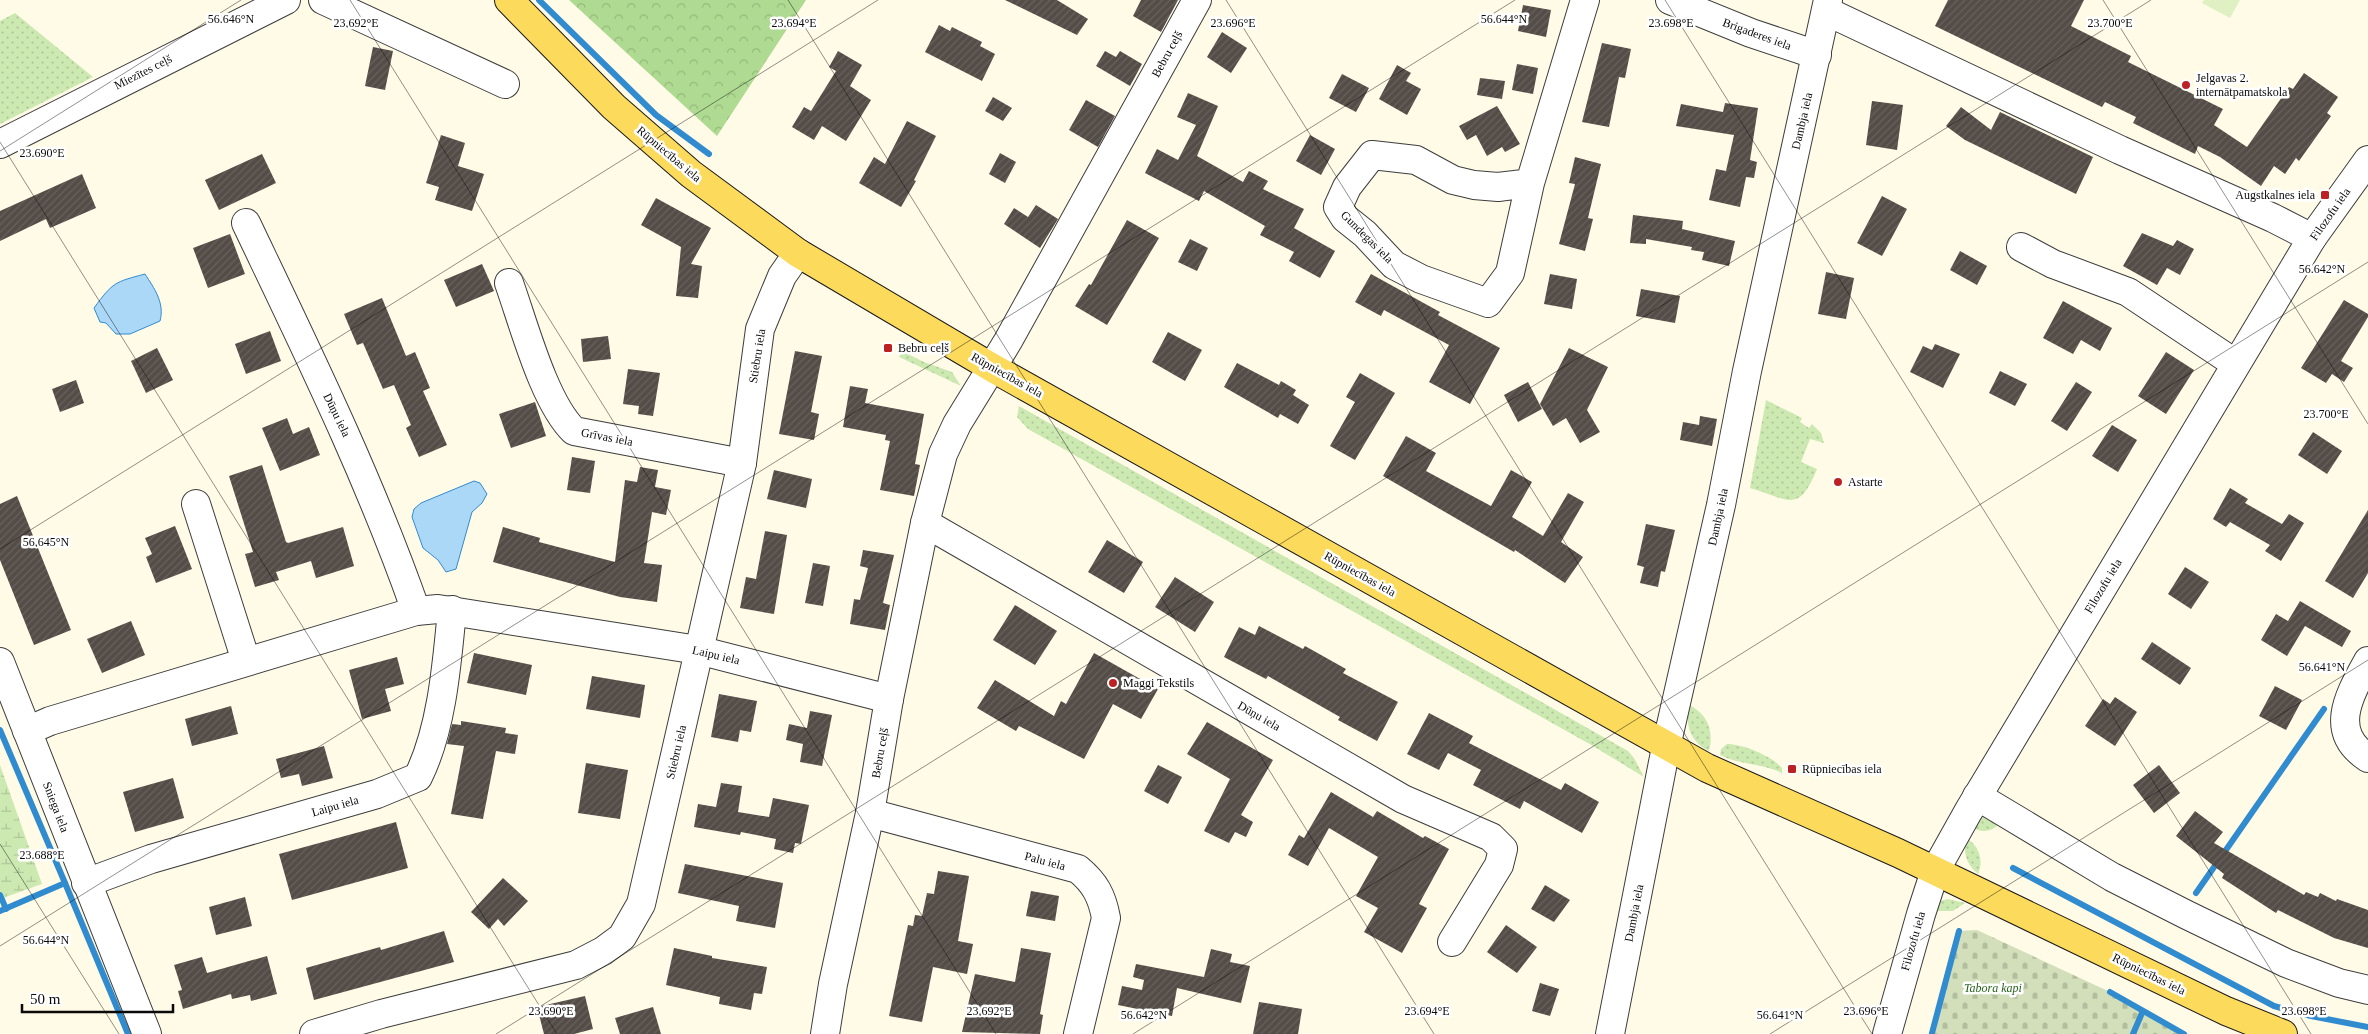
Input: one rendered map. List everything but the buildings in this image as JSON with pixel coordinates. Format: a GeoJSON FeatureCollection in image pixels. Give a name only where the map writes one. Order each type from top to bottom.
{"type":"FeatureCollection","features":[{"type":"Feature","properties":{"kind":"main road","name":"Rūpniecības iela"},"geometry":{"type":"LineString","coordinates":[[509,0],[614,107],[690,174],[798,253],[991,367],[1666,747],[1707,768],[1935,871],[2226,1011],[2283,1034]]}},
{"type":"Feature","properties":{"kind":"street","name":"Miezītes ceļš"},"geometry":{"type":"LineString","coordinates":[[0,144],[286,0]]}},
{"type":"Feature","properties":{"kind":"street"},"geometry":{"type":"LineString","coordinates":[[323,0],[506,84]]}},
{"type":"Feature","properties":{"kind":"street","name":"Bebru ceļš"},"geometry":{"type":"LineString","coordinates":[[825,1034],[833,984],[870,813],[889,699],[925,523],[942,454],[956,424],[1008,341],[1197,0]]}},
{"type":"Feature","properties":{"kind":"street","name":"Gundegas iela"},"geometry":{"type":"LineString","coordinates":[[1530,183],[1498,186],[1474,185],[1454,180],[1416,160],[1372,155],[1347,187],[1338,208],[1344,218],[1366,234],[1394,265],[1421,279],[1488,303],[1510,273],[1530,183],[1585,0]]}},
{"type":"Feature","properties":{"kind":"street","name":"Brigaderes iela"},"geometry":{"type":"LineString","coordinates":[[1670,0],[1751,33],[1817,55]]}},
{"type":"Feature","properties":{"kind":"street"},"geometry":{"type":"LineString","coordinates":[[1827,6],[1850,20],[2120,150],[2273,218],[2312,238]]}},
{"type":"Feature","properties":{"kind":"street","name":"Dambja iela"},"geometry":{"type":"LineString","coordinates":[[1610,1034],[1666,747],[1721,505],[1746,371],[1827,6]]}},
{"type":"Feature","properties":{"kind":"street","name":"Filozofu iela"},"geometry":{"type":"LineString","coordinates":[[1887,1034],[1935,871],[1977,796],[2312,238],[2368,161]]}},
{"type":"Feature","properties":{"kind":"street","name":"Dūņu iela"},"geometry":{"type":"LineString","coordinates":[[246,223],[350,440],[416,612]]}},
{"type":"Feature","properties":{"kind":"street"},"geometry":{"type":"LineString","coordinates":[[2021,247],[2053,264],[2128,292],[2236,364]]}},
{"type":"Feature","properties":{"kind":"street","name":"Stiebru iela"},"geometry":{"type":"LineString","coordinates":[[314,1034],[381,1014],[576,964],[603,951],[622,937],[641,904],[742,463],[760,329],[782,276],[798,253]]}},
{"type":"Feature","properties":{"kind":"street","name":"Grīvas iela"},"geometry":{"type":"LineString","coordinates":[[509,283],[552,399],[562,419],[574,431],[742,463]]}},
{"type":"Feature","properties":{"kind":"street"},"geometry":{"type":"LineString","coordinates":[[196,504],[246,661]]}},
{"type":"Feature","properties":{"kind":"street","name":"Dūņu iela"},"geometry":{"type":"LineString","coordinates":[[925,523],[1403,799],[1491,837],[1503,849],[1499,866],[1452,942]]}},
{"type":"Feature","properties":{"kind":"street","name":"Laipu iela"},"geometry":{"type":"LineString","coordinates":[[86,883],[151,858],[378,794],[418,777],[428,759],[438,714],[448,660],[452,610]]}},
{"type":"Feature","properties":{"kind":"street","name":"Laipu iela"},"geometry":{"type":"LineString","coordinates":[[27,731],[50,720],[416,612],[452,610],[698,650],[889,699]]}},
{"type":"Feature","properties":{"kind":"street"},"geometry":{"type":"LineString","coordinates":[[2368,661],[2347,703],[2344,719],[2346,731],[2352,743],[2368,758]]}},
{"type":"Feature","properties":{"kind":"street","name":"Sniega iela"},"geometry":{"type":"LineString","coordinates":[[0,662],[86,883],[148,1034]]}},
{"type":"Feature","properties":{"kind":"street"},"geometry":{"type":"LineString","coordinates":[[1977,796],[2112,876],[2193,918],[2286,963],[2339,983],[2368,990]]}},
{"type":"Feature","properties":{"kind":"street","name":"Palu iela"},"geometry":{"type":"LineString","coordinates":[[870,813],[1078,869],[1091,881],[1102,899],[1106,918],[1082,1033]]}},
{"type":"Feature","properties":{"kind":"green space"},"geometry":{"type":"Polygon","coordinates":[[[569,0],[806,0],[717,136],[569,0]]]}},
{"type":"Feature","properties":{"kind":"green space"},"geometry":{"type":"Polygon","coordinates":[[[2204,0],[2240,0],[2230,18],[2202,3],[2204,0]]]}},
{"type":"Feature","properties":{"kind":"green space"},"geometry":{"type":"Polygon","coordinates":[[[15,13],[93,77],[0,124],[0,21],[15,13]]]}},
{"type":"Feature","properties":{"kind":"green space"},"geometry":{"type":"Polygon","coordinates":[[[902,351],[924,362],[952,372],[961,386],[899,357],[902,351]]]}},
{"type":"Feature","properties":{"kind":"green space"},"geometry":{"type":"Polygon","coordinates":[[[1766,400],[1802,418],[1800,422],[1809,428],[1812,424],[1821,433],[1824,443],[1810,439],[1801,462],[1817,469],[1805,493],[1792,500],[1750,488],[1766,400]]]}},
{"type":"Feature","properties":{"kind":"green space"},"geometry":{"type":"Polygon","coordinates":[[[1019,406],[1628,751],[1644,777],[1593,746],[1028,429],[1017,417],[1019,406]]]}},
{"type":"Feature","properties":{"kind":"green space"},"geometry":{"type":"Polygon","coordinates":[[[1689,705],[1701,713],[1708,724],[1711,737],[1709,751],[1697,743],[1690,732],[1688,719],[1689,705]]]}},
{"type":"Feature","properties":{"kind":"green space"},"geometry":{"type":"Polygon","coordinates":[[[1727,744],[1757,751],[1782,768],[1782,773],[1766,767],[1735,761],[1720,755],[1721,749],[1727,744]]]}},
{"type":"Feature","properties":{"kind":"green space"},"geometry":{"type":"Polygon","coordinates":[[[0,765],[42,884],[0,899],[0,765]]]}},
{"type":"Feature","properties":{"kind":"green space"},"geometry":{"type":"Polygon","coordinates":[[[1982,813],[2002,820],[1988,831],[1980,831],[1971,827],[1982,813]]]}},
{"type":"Feature","properties":{"kind":"green space"},"geometry":{"type":"Polygon","coordinates":[[[1966,838],[1974,845],[1979,854],[1980,869],[1978,874],[1966,858],[1966,838]]]}},
{"type":"Feature","properties":{"kind":"green space"},"geometry":{"type":"Polygon","coordinates":[[[1948,899],[1965,903],[1953,911],[1931,911],[1940,901],[1948,899]]]}},
{"type":"Feature","properties":{"kind":"green space","name":"Tabora kapi"},"geometry":{"type":"Polygon","coordinates":[[[1977,930],[2110,992],[2184,1034],[1931,1034],[1959,931],[1977,930]]]}},
{"type":"Feature","properties":{"kind":"water"},"geometry":{"type":"Polygon","coordinates":[[[145,274],[160,302],[160,321],[130,334],[116,334],[106,323],[100,322],[94,308],[115,284],[145,274]]]}},
{"type":"Feature","properties":{"kind":"water"},"geometry":{"type":"Polygon","coordinates":[[[474,481],[480,483],[487,494],[482,503],[472,512],[456,569],[446,572],[438,560],[423,548],[412,517],[414,509],[421,503],[474,481]]]}},
{"type":"Feature","properties":{"kind":"waterway"},"geometry":{"type":"LineString","coordinates":[[539,0],[656,115],[709,154]]}},
{"type":"Feature","properties":{"kind":"waterway"},"geometry":{"type":"LineString","coordinates":[[2196,893],[2324,709]]}},
{"type":"Feature","properties":{"kind":"waterway"},"geometry":{"type":"LineString","coordinates":[[0,730],[65,883]]}},
{"type":"Feature","properties":{"kind":"waterway"},"geometry":{"type":"LineString","coordinates":[[2013,868],[2274,1006],[2311,1016],[2368,1027]]}},
{"type":"Feature","properties":{"kind":"waterway"},"geometry":{"type":"LineString","coordinates":[[0,911],[65,883],[128,1034]]}},
{"type":"Feature","properties":{"kind":"waterway"},"geometry":{"type":"LineString","coordinates":[[0,895],[6,909]]}},
{"type":"Feature","properties":{"kind":"waterway"},"geometry":{"type":"LineString","coordinates":[[1932,1033],[1959,931]]}},
{"type":"Feature","properties":{"kind":"waterway"},"geometry":{"type":"LineString","coordinates":[[2110,992],[2184,1034]]}},
{"type":"Feature","properties":{"kind":"waterway"},"geometry":{"type":"LineString","coordinates":[[2133,1034],[2142,1013]]}},
{"type":"Feature","properties":{"kind":"place","name":"Jelgavas 2. internātpamatskola"},"geometry":{"type":"Point","coordinates":[2186,85]}},
{"type":"Feature","properties":{"kind":"place","name":"Augstkalnes iela"},"geometry":{"type":"Point","coordinates":[2325,195]}},
{"type":"Feature","properties":{"kind":"place","name":"Bebru ceļš"},"geometry":{"type":"Point","coordinates":[888,348]}},
{"type":"Feature","properties":{"kind":"place","name":"Astarte"},"geometry":{"type":"Point","coordinates":[1838,482]}},
{"type":"Feature","properties":{"kind":"place","name":"Maggi Tekstils"},"geometry":{"type":"Point","coordinates":[1113,683]}},
{"type":"Feature","properties":{"kind":"place","name":"Rūpniecības iela"},"geometry":{"type":"Point","coordinates":[1792,769]}}]}
